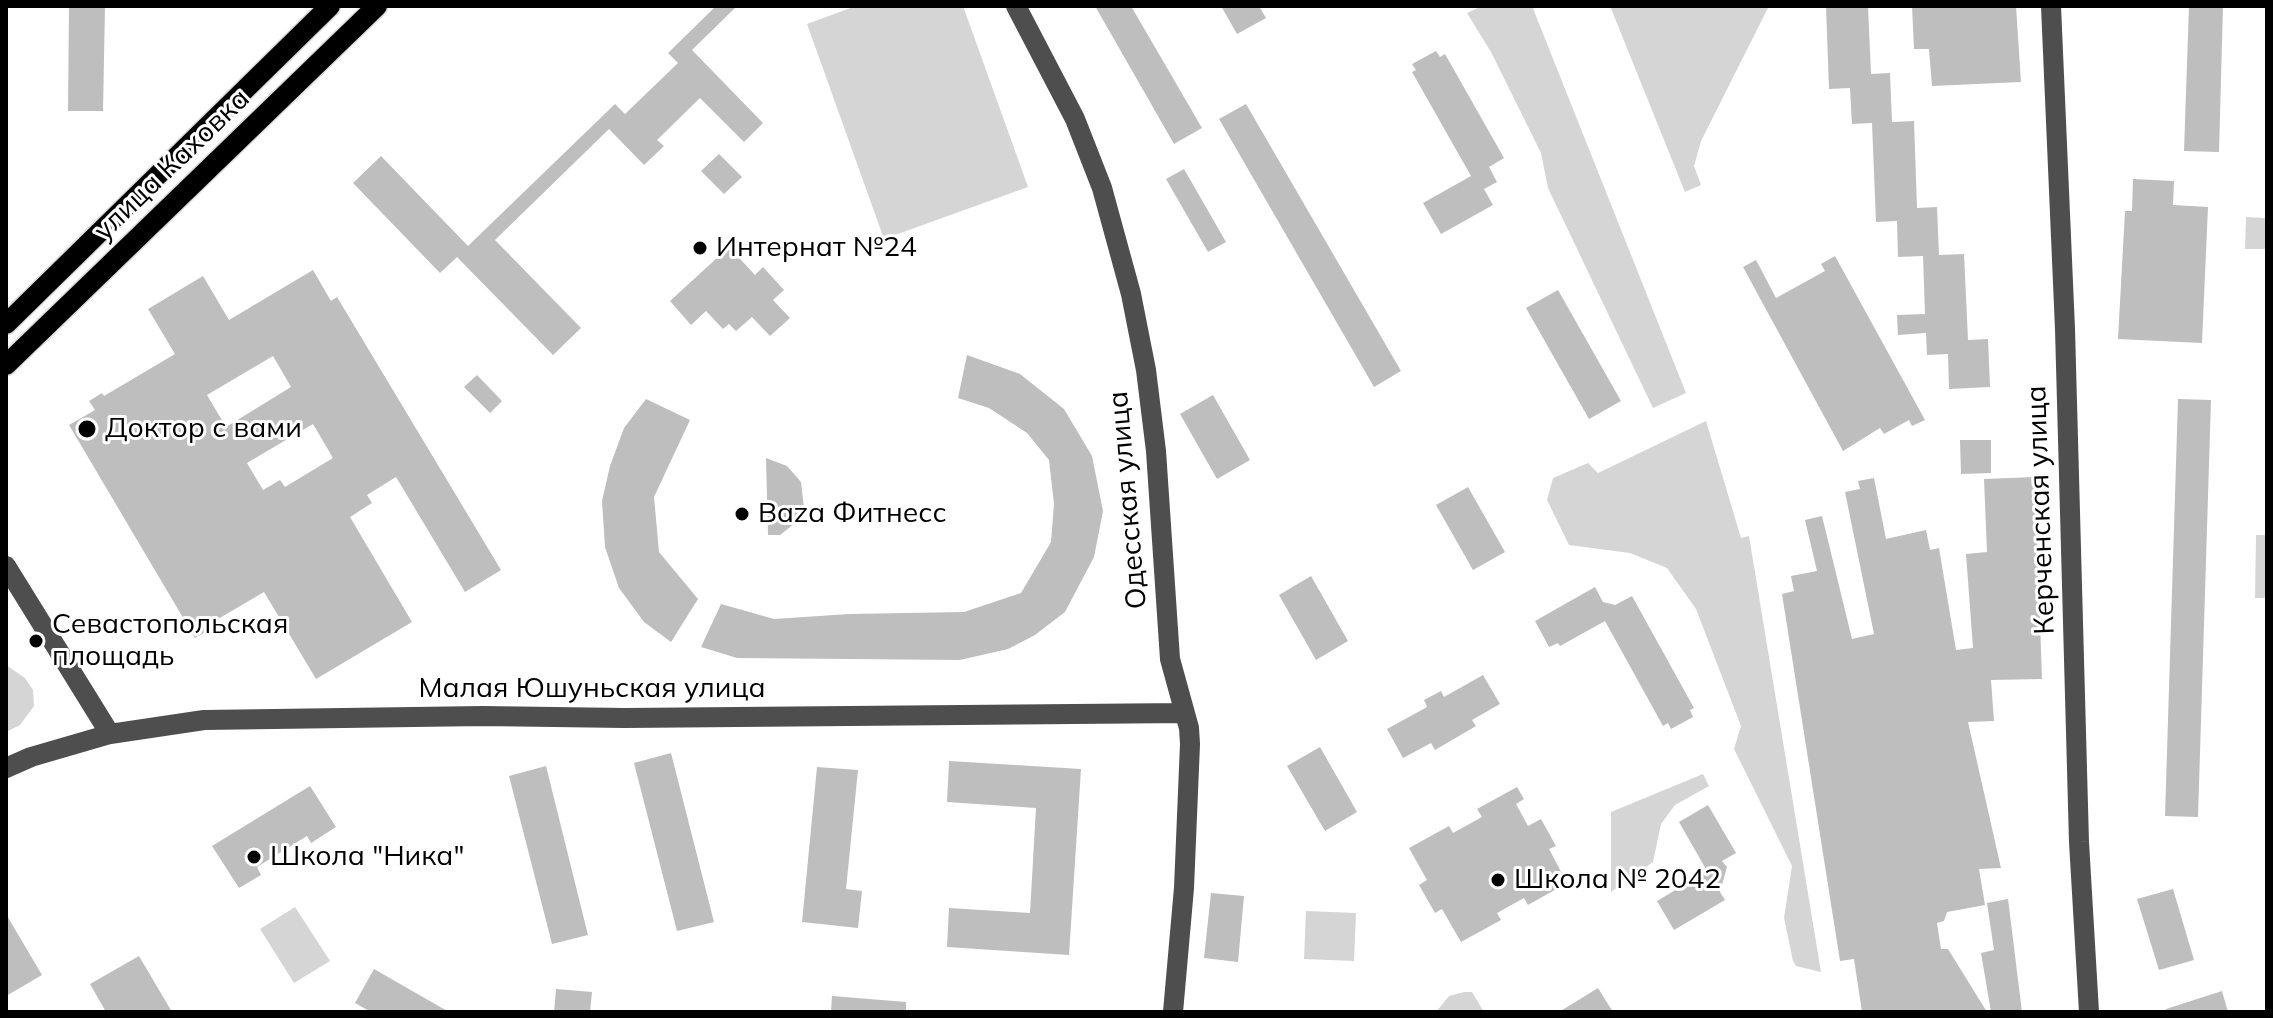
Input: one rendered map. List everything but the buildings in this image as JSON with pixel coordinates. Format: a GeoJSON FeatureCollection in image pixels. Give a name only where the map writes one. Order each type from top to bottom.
{"type":"FeatureCollection","features":[{"type":"Feature","properties":{"kind":"main road","name":"улица Каховка"},"geometry":{"type":"LineString","coordinates":[[6,324],[330,6]]}},
{"type":"Feature","properties":{"kind":"main road","name":"улица Каховка"},"geometry":{"type":"LineString","coordinates":[[6,365],[377,6]]}},
{"type":"Feature","properties":{"kind":"street","name":"Одесская улица"},"geometry":{"type":"LineString","coordinates":[[1016,6],[1075,119],[1102,188],[1131,294],[1146,370],[1156,451],[1170,659],[1190,744],[1184,888],[1173,1012]]}},
{"type":"Feature","properties":{"kind":"street","name":"Керченская улица"},"geometry":{"type":"LineString","coordinates":[[2051,6],[2065,329],[2078,832],[2089,1012]]}},
{"type":"Feature","properties":{"kind":"street"},"geometry":{"type":"LineString","coordinates":[[6,566],[110,734]]}},
{"type":"Feature","properties":{"kind":"street","name":"Малая Юшуньская улица"},"geometry":{"type":"LineString","coordinates":[[6,768],[31,757],[110,734],[204,720],[1185,713]]}},
{"type":"Feature","properties":{"kind":"shaded area"},"geometry":{"type":"Polygon","coordinates":[[[856,6],[963,6],[1028,187],[884,239],[807,24],[856,6]]]}},
{"type":"Feature","properties":{"kind":"shaded area"},"geometry":{"type":"Polygon","coordinates":[[[1482,6],[1532,6],[1686,393],[1653,408],[1548,188],[1541,153],[1491,52],[1467,13],[1482,6]]]}},
{"type":"Feature","properties":{"kind":"shaded area"},"geometry":{"type":"Polygon","coordinates":[[[1610,6],[1769,6],[1701,141],[1694,166],[1701,185],[1685,192],[1610,6]]]}},
{"type":"Feature","properties":{"kind":"shaded area"},"geometry":{"type":"Polygon","coordinates":[[[2246,217],[2267,218],[2266,249],[2245,249],[2246,217]]]}},
{"type":"Feature","properties":{"kind":"shaded area"},"geometry":{"type":"Polygon","coordinates":[[[1706,421],[1741,538],[1749,536],[1821,972],[1796,966],[1793,961],[1784,918],[1792,866],[1734,749],[1741,726],[1696,609],[1667,568],[1630,553],[1569,545],[1547,500],[1553,478],[1588,463],[1598,473],[1706,421]]]}},
{"type":"Feature","properties":{"kind":"shaded area"},"geometry":{"type":"Polygon","coordinates":[[[2256,535],[2267,535],[2267,598],[2255,598],[2256,535]]]}},
{"type":"Feature","properties":{"kind":"shaded area"},"geometry":{"type":"Polygon","coordinates":[[[6,665],[25,678],[33,690],[34,706],[20,725],[6,732],[6,665]]]}},
{"type":"Feature","properties":{"kind":"shaded area"},"geometry":{"type":"Polygon","coordinates":[[[1703,774],[1709,786],[1675,805],[1661,824],[1653,862],[1611,892],[1611,812],[1703,774]]]}},
{"type":"Feature","properties":{"kind":"shaded area"},"geometry":{"type":"Polygon","coordinates":[[[295,907],[330,961],[294,983],[260,929],[295,907]]]}},
{"type":"Feature","properties":{"kind":"shaded area"},"geometry":{"type":"Polygon","coordinates":[[[1306,911],[1356,913],[1354,961],[1304,959],[1306,911]]]}},
{"type":"Feature","properties":{"kind":"shaded area"},"geometry":{"type":"Polygon","coordinates":[[[1472,992],[1484,1012],[1436,1012],[1449,996],[1472,992]]]}},
{"type":"Feature","properties":{"kind":"place","name":"Интернат №24"},"geometry":{"type":"Point","coordinates":[700,248]}},
{"type":"Feature","properties":{"kind":"place","name":"Доктор с вами"},"geometry":{"type":"Point","coordinates":[87,429]}},
{"type":"Feature","properties":{"kind":"place","name":"Baza Фитнесс"},"geometry":{"type":"Point","coordinates":[742,514]}},
{"type":"Feature","properties":{"kind":"place","name":"Севастопольская площадь"},"geometry":{"type":"Point","coordinates":[36,641]}},
{"type":"Feature","properties":{"kind":"place","name":"Школа \"Ника\""},"geometry":{"type":"Point","coordinates":[254,857]}},
{"type":"Feature","properties":{"kind":"place","name":"Школа № 2042"},"geometry":{"type":"Point","coordinates":[1498,880]}}]}
